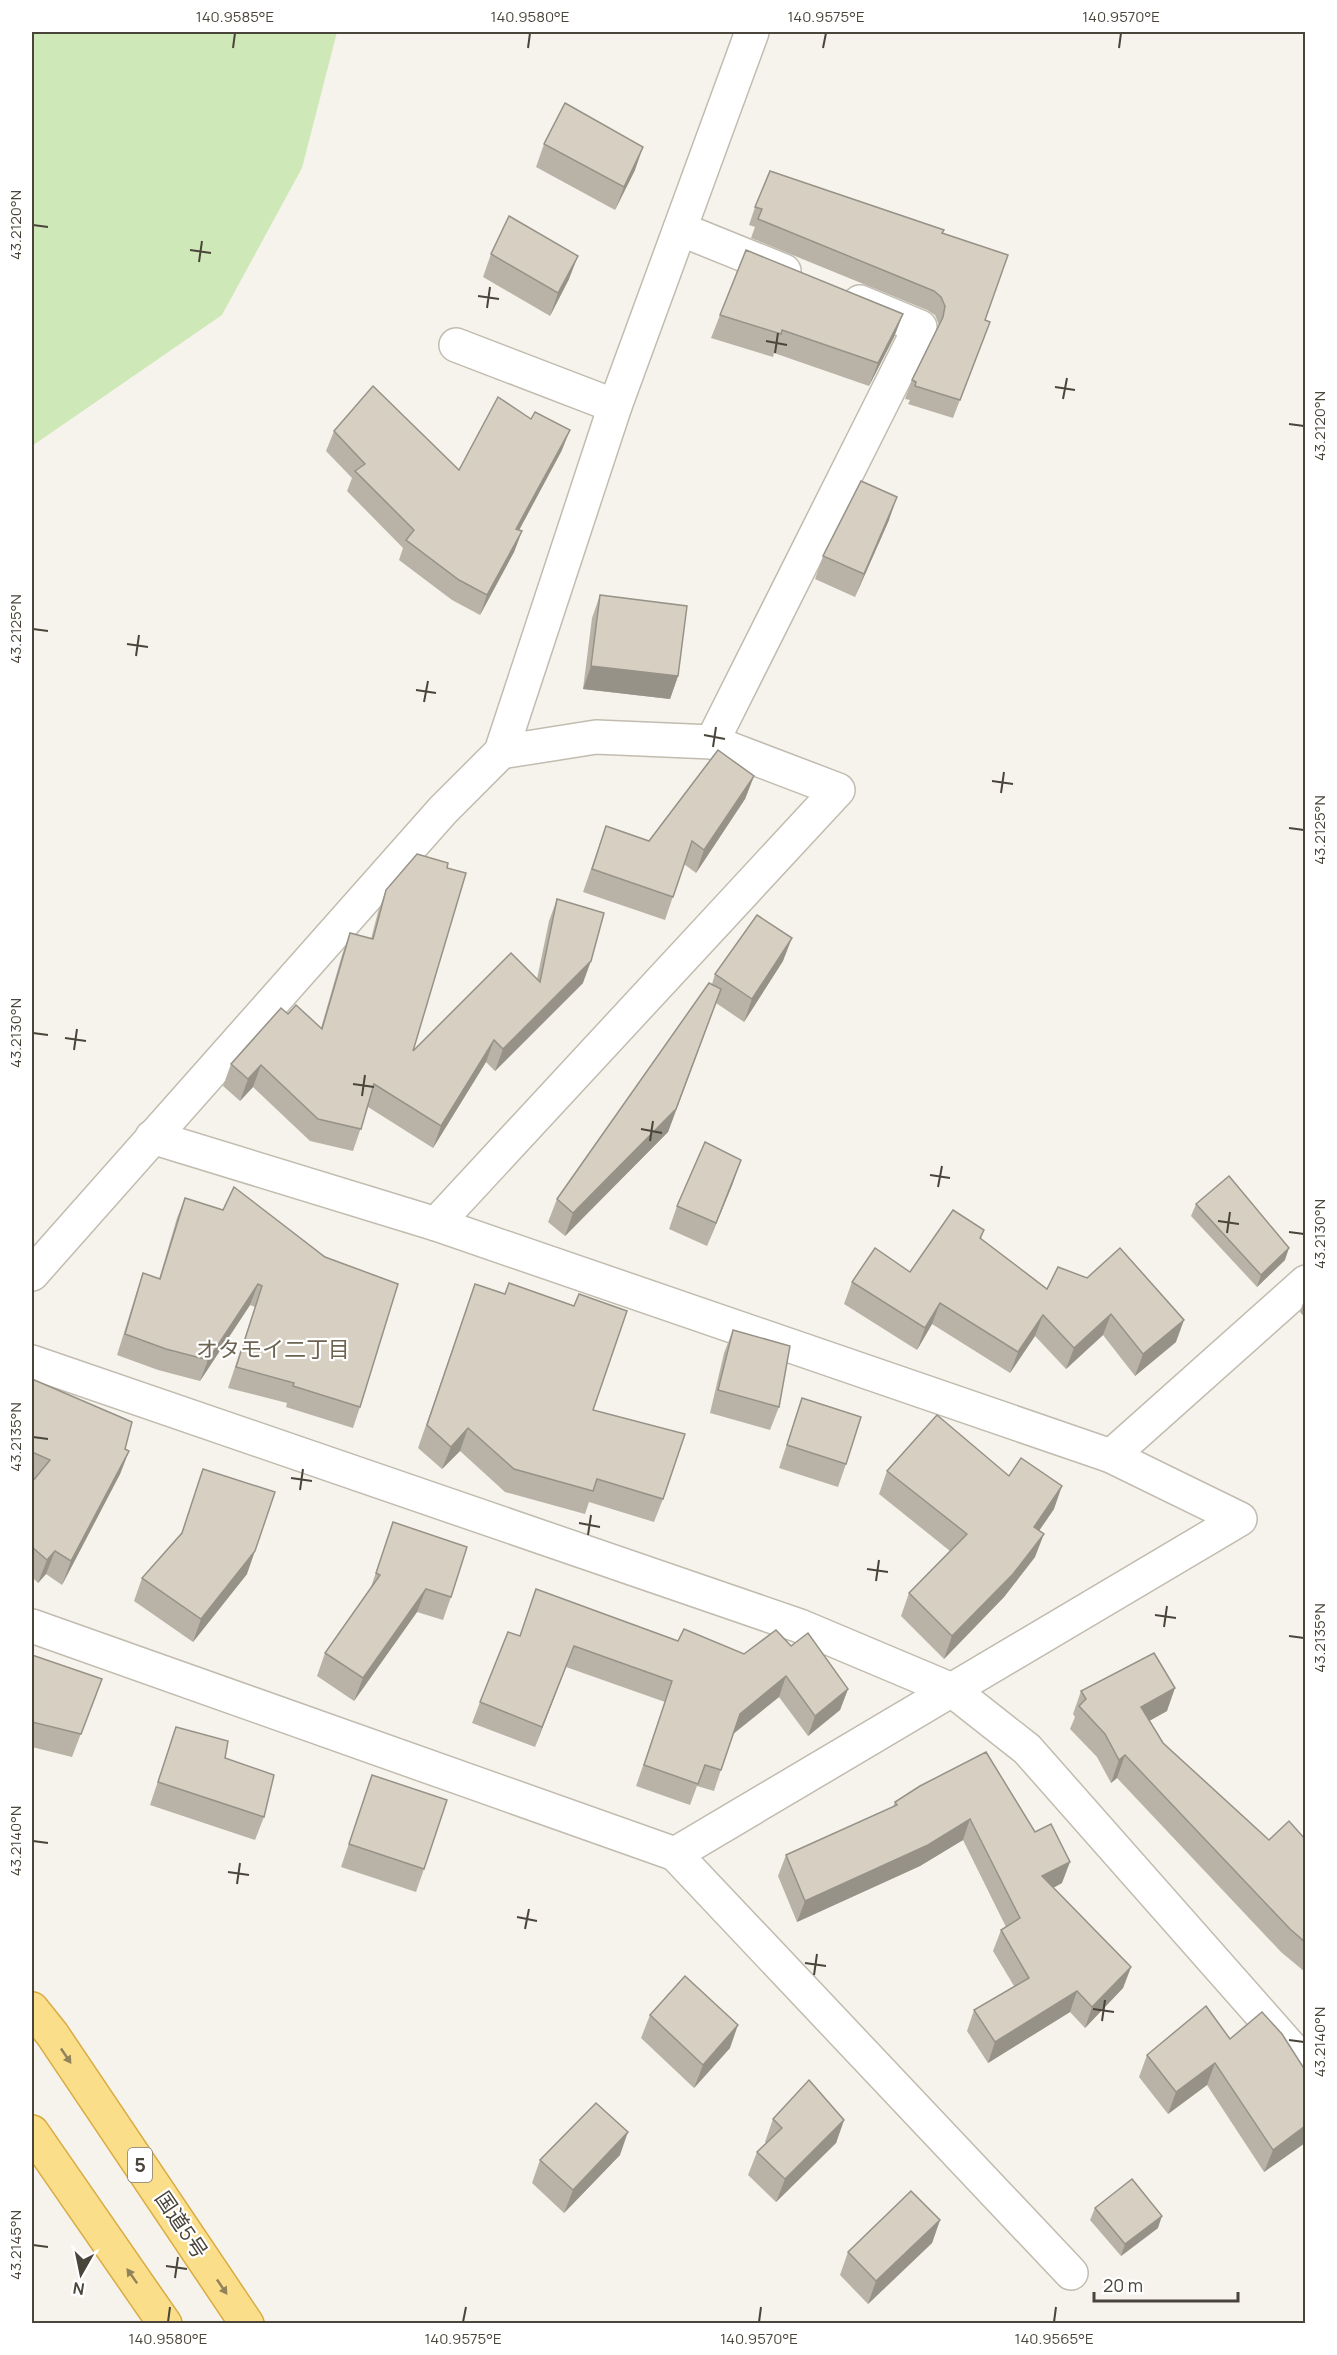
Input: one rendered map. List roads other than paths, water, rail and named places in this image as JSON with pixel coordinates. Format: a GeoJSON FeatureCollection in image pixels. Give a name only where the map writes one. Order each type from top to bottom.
{"type":"FeatureCollection","features":[{"type":"Feature","properties":{"kind":"highway","name":"国道5号"},"geometry":{"type":"LineString","coordinates":[[32,2009],[52,2034],[247,2324]]}},
{"type":"Feature","properties":{"kind":"highway"},"geometry":{"type":"LineString","coordinates":[[32,2132],[165,2324]]}},
{"type":"Feature","properties":{"kind":"street"},"geometry":{"type":"LineString","coordinates":[[32,1274],[443,810],[501,752],[615,406],[752,32]]}},
{"type":"Feature","properties":{"kind":"street"},"geometry":{"type":"LineString","coordinates":[[680,229],[920,327],[712,742]]}},
{"type":"Feature","properties":{"kind":"street"},"geometry":{"type":"LineString","coordinates":[[456,345],[615,406]]}},
{"type":"Feature","properties":{"kind":"street"},"geometry":{"type":"LineString","coordinates":[[436,1224],[838,790],[712,742],[596,737],[501,752]]}},
{"type":"Feature","properties":{"kind":"street"},"geometry":{"type":"LineString","coordinates":[[152,1137],[436,1224],[1111,1456],[1240,1519],[675,1854]]}},
{"type":"Feature","properties":{"kind":"street"},"geometry":{"type":"LineString","coordinates":[[1111,1456],[1305,1282]]}},
{"type":"Feature","properties":{"kind":"street"},"geometry":{"type":"LineString","coordinates":[[32,1362],[800,1626],[952,1690],[1027,1749],[1305,2065]]}},
{"type":"Feature","properties":{"kind":"street"},"geometry":{"type":"LineString","coordinates":[[32,1626],[675,1854],[1071,2273]]}},
{"type":"Feature","properties":{"kind":"district","name":"オタモイ二丁目"},"geometry":{"type":"Point","coordinates":[273,1349]}}]}
